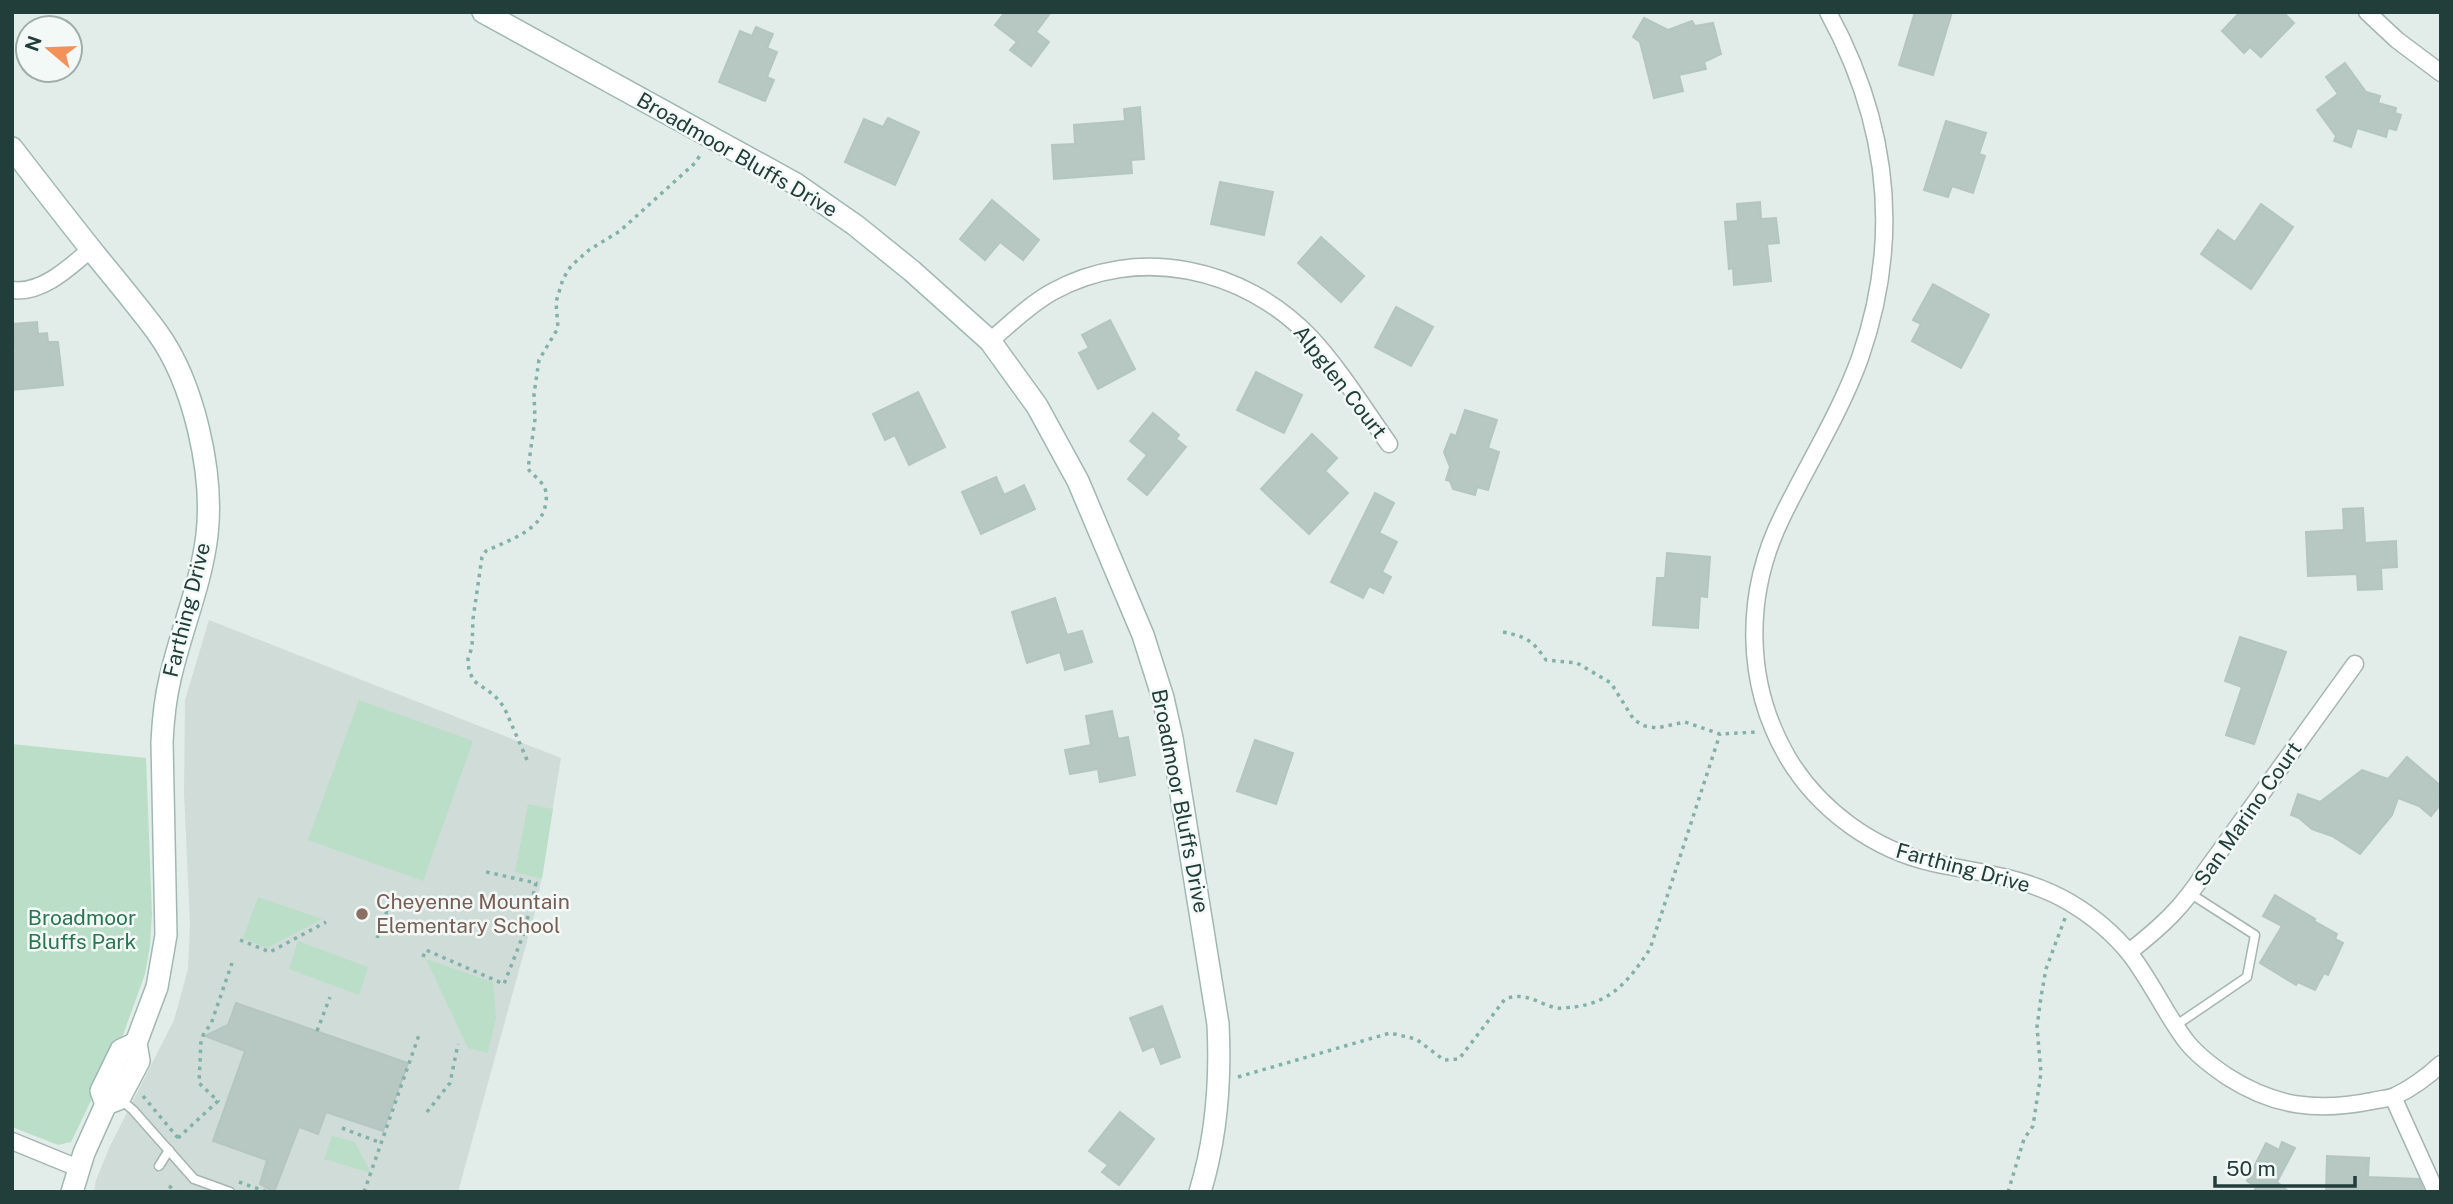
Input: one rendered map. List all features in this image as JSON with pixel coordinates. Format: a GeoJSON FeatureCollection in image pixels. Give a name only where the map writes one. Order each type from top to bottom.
{"type":"FeatureCollection","features":[{"type":"Feature","properties":{"kind":"street","name":"Broadmoor Bluffs Drive"},"geometry":{"type":"LineString","coordinates":[[483,12],[796,184],[855,225],[912,271],[990,341],[1037,407],[1078,481],[1143,635],[1163,698],[1172,738],[1218,1024],[1219,1082],[1216,1124],[1200,1192]]}},
{"type":"Feature","properties":{"kind":"street","name":"Farthing Drive"},"geometry":{"type":"LineString","coordinates":[[1828,12],[1853,66],[1876,139],[1883,172],[1884,252],[1871,321],[1860,358],[1844,397],[1782,515],[1771,542],[1758,590],[1753,635],[1755,668],[1762,700],[1774,732],[1789,760],[1824,803],[1870,839],[1888,849],[1929,862],[2006,876],[2040,888],[2090,916],[2129,952],[2190,1047],[2216,1069],[2267,1098],[2296,1105],[2350,1106],[2393,1097],[2441,1064]]}},
{"type":"Feature","properties":{"kind":"street"},"geometry":{"type":"LineString","coordinates":[[2367,12],[2397,40],[2441,73]]}},
{"type":"Feature","properties":{"kind":"street","name":"Farthing Drive"},"geometry":{"type":"LineString","coordinates":[[12,148],[159,334],[184,384],[206,465],[207,532],[202,564],[194,600],[170,677],[164,712],[162,742],[166,935],[163,964],[158,987],[136,1043],[139,1061],[78,1168],[72,1192]]}},
{"type":"Feature","properties":{"kind":"street"},"geometry":{"type":"LineString","coordinates":[[12,290],[43,285],[91,249]]}},
{"type":"Feature","properties":{"kind":"street","name":"Alpglen Court"},"geometry":{"type":"LineString","coordinates":[[990,341],[1035,303],[1090,276],[1129,268],[1160,266],[1215,275],[1265,300],[1310,338],[1389,444]]}},
{"type":"Feature","properties":{"kind":"street","name":"San Marino Court"},"geometry":{"type":"LineString","coordinates":[[2129,952],[2160,928],[2191,894],[2355,664]]}},
{"type":"Feature","properties":{"kind":"street","name":"Farthing Drive"},"geometry":{"type":"LineString","coordinates":[[117,1096],[101,1091],[121,1050],[136,1043]]}},
{"type":"Feature","properties":{"kind":"street"},"geometry":{"type":"LineString","coordinates":[[2393,1097],[2436,1192]]}},
{"type":"Feature","properties":{"kind":"street"},"geometry":{"type":"LineString","coordinates":[[12,1142],[78,1168]]}},
{"type":"Feature","properties":{"kind":"lane"},"geometry":{"type":"LineString","coordinates":[[2175,1026],[2247,977],[2255,935],[2191,894]]}},
{"type":"Feature","properties":{"kind":"lane"},"geometry":{"type":"LineString","coordinates":[[117,1096],[133,1110],[194,1179],[230,1192]]}},
{"type":"Feature","properties":{"kind":"lane"},"geometry":{"type":"LineString","coordinates":[[159,1166],[169,1150]]}},
{"type":"Feature","properties":{"kind":"path"},"geometry":{"type":"LineString","coordinates":[[527,760],[504,707],[495,695],[474,681],[469,671],[468,659],[472,647],[482,557],[486,551],[523,534],[536,524],[545,509],[547,496],[544,485],[527,469],[535,419],[534,394],[539,360],[558,328],[556,302],[571,266],[589,250],[620,231],[673,185],[695,163],[711,137]]}},
{"type":"Feature","properties":{"kind":"path"},"geometry":{"type":"LineString","coordinates":[[1503,632],[1524,636],[1535,644],[1546,660],[1577,663],[1611,683],[1634,720],[1645,726],[1657,728],[1685,722],[1720,734],[1774,732]]}},
{"type":"Feature","properties":{"kind":"path"},"geometry":{"type":"LineString","coordinates":[[1219,1082],[1390,1033],[1416,1039],[1444,1060],[1459,1059],[1505,999],[1517,995],[1559,1009],[1586,1005],[1606,998],[1632,977],[1650,949],[1720,734]]}},
{"type":"Feature","properties":{"kind":"path"},"geometry":{"type":"LineString","coordinates":[[423,957],[426,950],[504,984],[524,933],[536,883],[482,871]]}},
{"type":"Feature","properties":{"kind":"path"},"geometry":{"type":"LineString","coordinates":[[2008,1192],[2024,1139],[2033,1126],[2041,1073],[2037,1027],[2046,969],[2071,903]]}},
{"type":"Feature","properties":{"kind":"path"},"geometry":{"type":"LineString","coordinates":[[377,938],[388,905]]}},
{"type":"Feature","properties":{"kind":"path"},"geometry":{"type":"LineString","coordinates":[[240,940],[270,951],[326,922]]}},
{"type":"Feature","properties":{"kind":"path"},"geometry":{"type":"LineString","coordinates":[[178,1138],[218,1101],[199,1083],[201,1041],[211,1024],[232,962]]}},
{"type":"Feature","properties":{"kind":"path"},"geometry":{"type":"LineString","coordinates":[[317,1031],[330,997]]}},
{"type":"Feature","properties":{"kind":"path"},"geometry":{"type":"LineString","coordinates":[[364,1192],[421,1032]]}},
{"type":"Feature","properties":{"kind":"path"},"geometry":{"type":"LineString","coordinates":[[427,1112],[450,1083],[458,1044]]}},
{"type":"Feature","properties":{"kind":"path"},"geometry":{"type":"LineString","coordinates":[[117,1096],[148,1101],[184,1147]]}},
{"type":"Feature","properties":{"kind":"path"},"geometry":{"type":"LineString","coordinates":[[342,1128],[381,1143]]}},
{"type":"Feature","properties":{"kind":"path"},"geometry":{"type":"LineString","coordinates":[[230,1178],[266,1190]]}},
{"type":"Feature","properties":{"kind":"path"},"geometry":{"type":"LineString","coordinates":[[169,1186],[177,1192]]}},
{"type":"Feature","properties":{"kind":"shaded area","name":"Cheyenne Mountain Elementary School"},"geometry":{"type":"Polygon","coordinates":[[[209,620],[561,758],[537,905],[458,1192],[94,1192],[110,1146],[174,1020],[188,969],[190,923],[184,793],[185,700],[209,620]]]}},
{"type":"Feature","properties":{"kind":"green space"},"geometry":{"type":"Polygon","coordinates":[[[359,700],[473,741],[423,881],[308,840],[359,700]]]}},
{"type":"Feature","properties":{"kind":"green space","name":"Broadmoor Bluffs Park"},"geometry":{"type":"Polygon","coordinates":[[[12,744],[146,758],[152,914],[145,974],[123,1035],[71,1142],[58,1145],[12,1127],[12,744]]]}},
{"type":"Feature","properties":{"kind":"green space"},"geometry":{"type":"Polygon","coordinates":[[[528,804],[553,809],[542,879],[515,872],[528,804]]]}},
{"type":"Feature","properties":{"kind":"green space"},"geometry":{"type":"Polygon","coordinates":[[[258,897],[322,919],[267,948],[243,938],[258,897]]]}},
{"type":"Feature","properties":{"kind":"green space"},"geometry":{"type":"Polygon","coordinates":[[[298,941],[368,967],[359,995],[289,969],[298,941]]]}},
{"type":"Feature","properties":{"kind":"green space"},"geometry":{"type":"Polygon","coordinates":[[[426,959],[493,982],[496,1018],[488,1053],[468,1048],[426,959]]]}},
{"type":"Feature","properties":{"kind":"green space"},"geometry":{"type":"Polygon","coordinates":[[[332,1136],[355,1142],[371,1173],[324,1159],[332,1136]]]}},
{"type":"Feature","properties":{"kind":"building"},"geometry":{"type":"Polygon","coordinates":[[[1005,12],[1051,12],[1036,32],[1049,42],[1031,66],[1010,50],[1017,42],[995,25],[1005,12]]]}},
{"type":"Feature","properties":{"kind":"building"},"geometry":{"type":"Polygon","coordinates":[[[1915,12],[1952,12],[1933,75],[1899,65],[1915,12]]]}},
{"type":"Feature","properties":{"kind":"building"},"geometry":{"type":"Polygon","coordinates":[[[2240,12],[2283,12],[2294,23],[2261,57],[2250,47],[2244,53],[2222,31],[2240,12]]]}},
{"type":"Feature","properties":{"kind":"building"},"geometry":{"type":"Polygon","coordinates":[[[1644,18],[1668,30],[1692,21],[1695,26],[1713,23],[1721,54],[1704,62],[1706,69],[1679,75],[1683,91],[1654,98],[1640,42],[1633,37],[1644,18]]]}},
{"type":"Feature","properties":{"kind":"building"},"geometry":{"type":"Polygon","coordinates":[[[756,27],[773,34],[767,48],[777,52],[767,77],[774,80],[765,101],[719,82],[740,31],[752,36],[756,27]]]}},
{"type":"Feature","properties":{"kind":"building"},"geometry":{"type":"Polygon","coordinates":[[[2345,63],[2366,92],[2380,96],[2378,103],[2396,108],[2395,113],[2401,115],[2396,130],[2388,128],[2386,137],[2357,128],[2351,147],[2334,141],[2336,136],[2317,110],[2338,94],[2326,77],[2345,63]]]}},
{"type":"Feature","properties":{"kind":"building"},"geometry":{"type":"Polygon","coordinates":[[[1140,107],[1144,159],[1131,160],[1132,173],[1054,179],[1052,145],[1075,144],[1074,125],[1125,121],[1124,109],[1140,107]]]}},
{"type":"Feature","properties":{"kind":"building"},"geometry":{"type":"Polygon","coordinates":[[[888,118],[919,132],[895,185],[845,162],[864,119],[883,127],[888,118]]]}},
{"type":"Feature","properties":{"kind":"building"},"geometry":{"type":"Polygon","coordinates":[[[1946,121],[1986,133],[1979,154],[1985,156],[1973,193],[1952,186],[1948,197],[1924,190],[1946,121]]]}},
{"type":"Feature","properties":{"kind":"building"},"geometry":{"type":"Polygon","coordinates":[[[1220,182],[1273,192],[1264,235],[1211,224],[1220,182]]]}},
{"type":"Feature","properties":{"kind":"building"},"geometry":{"type":"Polygon","coordinates":[[[992,200],[1039,240],[1023,260],[1000,242],[985,260],[960,239],[992,200]]]}},
{"type":"Feature","properties":{"kind":"building"},"geometry":{"type":"Polygon","coordinates":[[[1760,202],[1761,219],[1776,218],[1779,243],[1767,244],[1771,281],[1734,285],[1733,268],[1729,269],[1725,222],[1738,221],[1737,204],[1760,202]]]}},
{"type":"Feature","properties":{"kind":"building"},"geometry":{"type":"Polygon","coordinates":[[[2261,204],[2293,227],[2251,289],[2201,254],[2218,230],[2235,242],[2261,204]]]}},
{"type":"Feature","properties":{"kind":"building"},"geometry":{"type":"Polygon","coordinates":[[[1321,237],[1364,276],[1341,302],[1298,263],[1321,237]]]}},
{"type":"Feature","properties":{"kind":"building"},"geometry":{"type":"Polygon","coordinates":[[[1933,284],[1989,315],[1961,368],[1912,341],[1921,324],[1913,320],[1933,284]]]}},
{"type":"Feature","properties":{"kind":"building"},"geometry":{"type":"Polygon","coordinates":[[[1396,307],[1433,327],[1411,366],[1375,347],[1396,307]]]}},
{"type":"Feature","properties":{"kind":"building"},"geometry":{"type":"Polygon","coordinates":[[[1110,320],[1135,369],[1098,389],[1079,353],[1089,348],[1082,335],[1110,320]]]}},
{"type":"Feature","properties":{"kind":"building"},"geometry":{"type":"Polygon","coordinates":[[[37,322],[38,334],[47,333],[48,342],[58,342],[63,385],[12,390],[12,347],[15,346],[13,324],[37,322]]]}},
{"type":"Feature","properties":{"kind":"building"},"geometry":{"type":"Polygon","coordinates":[[[1256,372],[1302,395],[1284,433],[1237,410],[1256,372]]]}},
{"type":"Feature","properties":{"kind":"building"},"geometry":{"type":"Polygon","coordinates":[[[918,392],[945,447],[909,465],[895,435],[885,440],[873,414],[918,392]]]}},
{"type":"Feature","properties":{"kind":"building"},"geometry":{"type":"Polygon","coordinates":[[[1465,410],[1497,420],[1488,448],[1499,452],[1488,490],[1477,487],[1475,495],[1453,489],[1450,481],[1446,480],[1450,467],[1444,452],[1451,434],[1456,436],[1465,410]]]}},
{"type":"Feature","properties":{"kind":"building"},"geometry":{"type":"Polygon","coordinates":[[[1153,413],[1179,435],[1176,439],[1186,447],[1147,495],[1128,479],[1147,455],[1130,441],[1153,413]]]}},
{"type":"Feature","properties":{"kind":"building"},"geometry":{"type":"Polygon","coordinates":[[[1312,434],[1337,458],[1325,471],[1348,493],[1309,534],[1261,489],[1312,434]]]}},
{"type":"Feature","properties":{"kind":"building"},"geometry":{"type":"Polygon","coordinates":[[[996,477],[1004,495],[1024,485],[1035,509],[981,534],[962,492],[996,477]]]}},
{"type":"Feature","properties":{"kind":"building"},"geometry":{"type":"Polygon","coordinates":[[[1375,493],[1394,503],[1379,533],[1397,542],[1382,572],[1391,577],[1383,593],[1369,586],[1363,598],[1331,582],[1375,493]]]}},
{"type":"Feature","properties":{"kind":"building"},"geometry":{"type":"Polygon","coordinates":[[[2363,508],[2365,543],[2396,541],[2397,567],[2381,568],[2382,589],[2358,590],[2357,574],[2308,576],[2306,532],[2344,530],[2343,509],[2363,508]]]}},
{"type":"Feature","properties":{"kind":"building"},"geometry":{"type":"Polygon","coordinates":[[[1667,553],[1710,557],[1707,597],[1700,596],[1698,628],[1653,625],[1657,578],[1665,578],[1667,553]]]}},
{"type":"Feature","properties":{"kind":"building"},"geometry":{"type":"Polygon","coordinates":[[[1055,598],[1067,635],[1082,631],[1092,662],[1065,670],[1060,652],[1027,663],[1012,612],[1055,598]]]}},
{"type":"Feature","properties":{"kind":"building"},"geometry":{"type":"Polygon","coordinates":[[[2240,637],[2286,652],[2254,744],[2226,735],[2242,687],[2225,681],[2240,637]]]}},
{"type":"Feature","properties":{"kind":"building"},"geometry":{"type":"Polygon","coordinates":[[[1112,711],[1118,739],[1128,737],[1135,775],[1100,782],[1098,769],[1070,774],[1065,750],[1091,745],[1086,716],[1112,711]]]}},
{"type":"Feature","properties":{"kind":"building"},"geometry":{"type":"Polygon","coordinates":[[[1255,740],[1293,753],[1276,804],[1237,791],[1255,740]]]}},
{"type":"Feature","properties":{"kind":"building"},"geometry":{"type":"Polygon","coordinates":[[[2407,757],[2441,786],[2441,804],[2431,816],[2419,806],[2398,798],[2392,815],[2360,854],[2291,815],[2298,794],[2320,802],[2362,770],[2388,779],[2407,757]]]}},
{"type":"Feature","properties":{"kind":"building"},"geometry":{"type":"Polygon","coordinates":[[[2275,895],[2337,934],[2335,939],[2343,943],[2328,975],[2324,973],[2315,990],[2298,982],[2296,985],[2260,963],[2282,926],[2263,916],[2275,895]]]}},
{"type":"Feature","properties":{"kind":"building"},"geometry":{"type":"Polygon","coordinates":[[[236,1003],[408,1063],[383,1131],[326,1112],[318,1134],[299,1127],[274,1192],[260,1184],[267,1160],[213,1141],[245,1051],[205,1036],[228,1025],[236,1003]]]}},
{"type":"Feature","properties":{"kind":"building"},"geometry":{"type":"Polygon","coordinates":[[[1162,1006],[1180,1057],[1161,1064],[1154,1046],[1143,1051],[1130,1018],[1162,1006]]]}},
{"type":"Feature","properties":{"kind":"building"},"geometry":{"type":"Polygon","coordinates":[[[1120,1112],[1154,1139],[1119,1185],[1102,1172],[1108,1165],[1089,1151],[1120,1112]]]}},
{"type":"Feature","properties":{"kind":"building"},"geometry":{"type":"Polygon","coordinates":[[[2282,1142],[2295,1148],[2277,1182],[2289,1192],[2254,1192],[2256,1187],[2247,1181],[2266,1143],[2279,1150],[2282,1142]]]}},
{"type":"Feature","properties":{"kind":"building"},"geometry":{"type":"Polygon","coordinates":[[[2327,1156],[2369,1158],[2368,1177],[2419,1179],[2424,1192],[2326,1192],[2327,1156]]]}},
{"type":"Feature","properties":{"kind":"place","name":"Cheyenne Mountain Elementary School"},"geometry":{"type":"Point","coordinates":[362,914]}}]}
